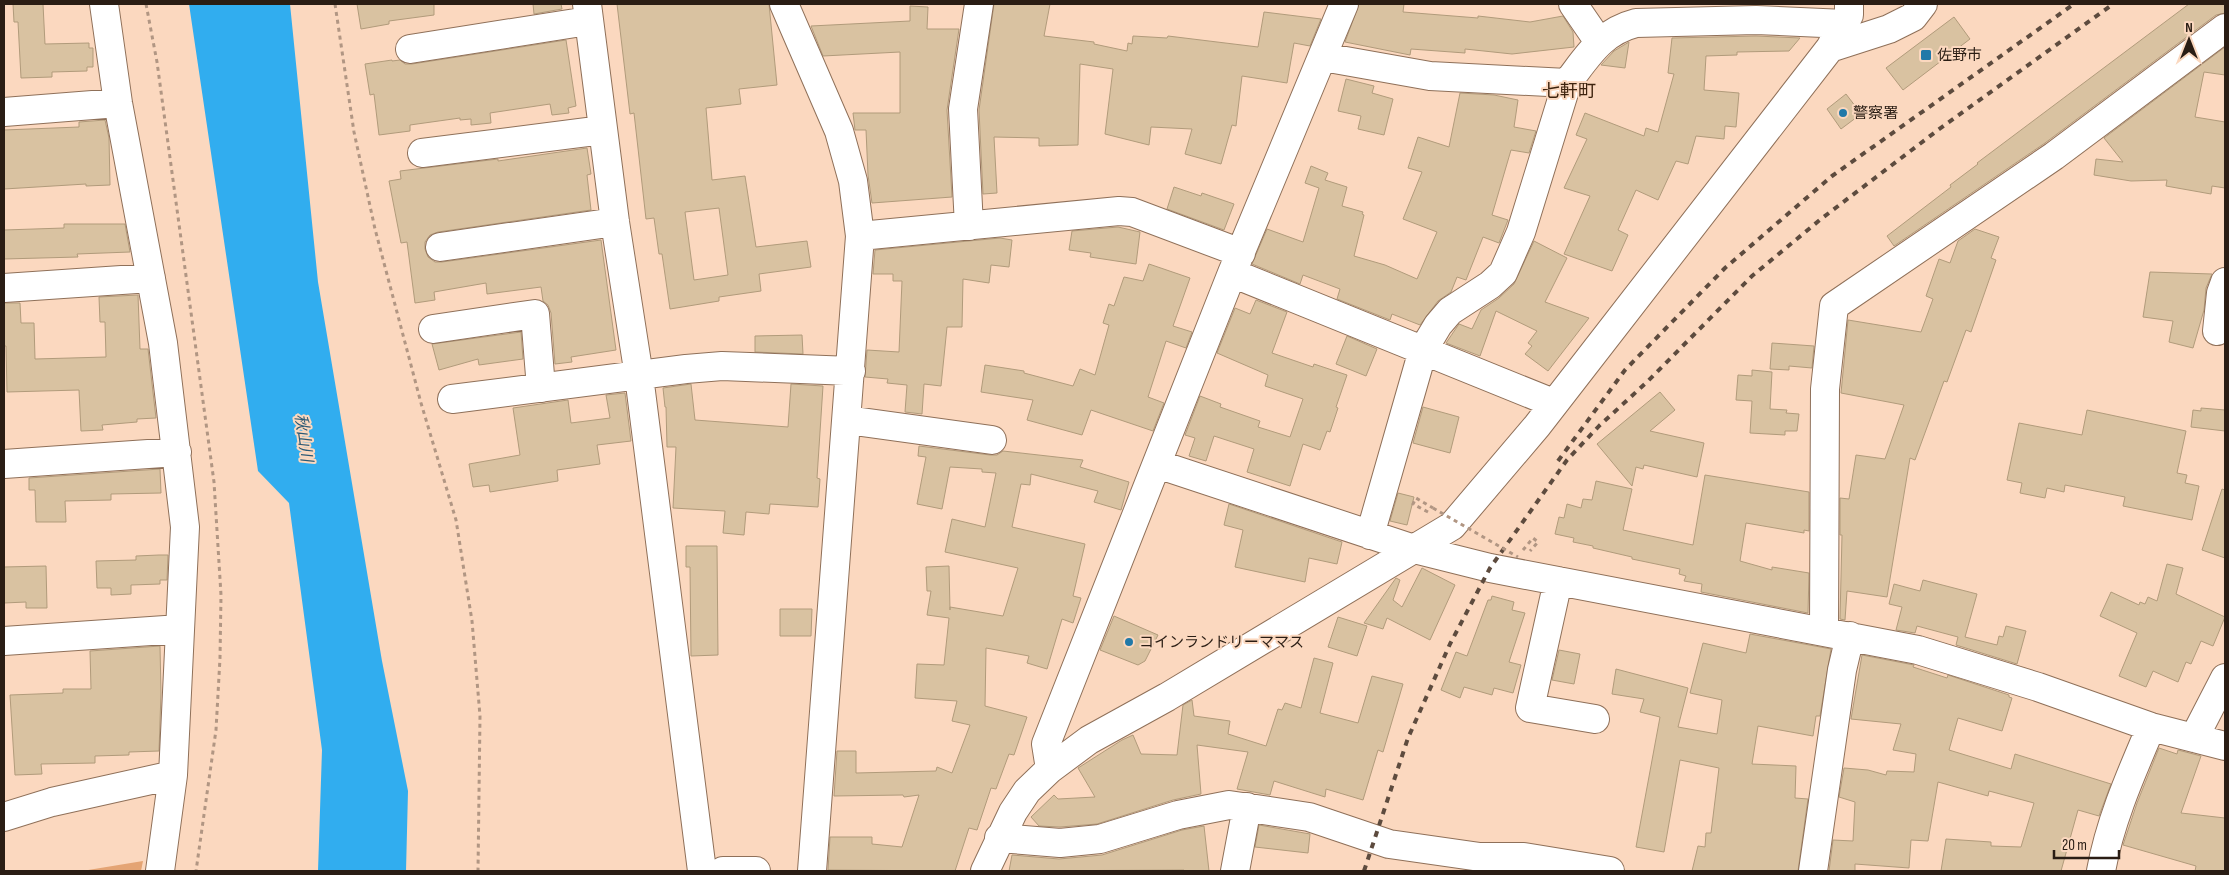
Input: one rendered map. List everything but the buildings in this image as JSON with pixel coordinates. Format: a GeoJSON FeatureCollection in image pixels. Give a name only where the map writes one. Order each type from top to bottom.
{"type":"FeatureCollection","features":[{"type":"Feature","properties":{"kind":"street"},"geometry":{"type":"LineString","coordinates":[[104,4],[118,103],[163,343],[185,527],[173,775],[160,871]]}},
{"type":"Feature","properties":{"kind":"street"},"geometry":{"type":"LineString","coordinates":[[784,4],[839,131],[853,181],[860,236],[812,871]]}},
{"type":"Feature","properties":{"kind":"street"},"geometry":{"type":"LineString","coordinates":[[969,226],[963,109],[979,4]]}},
{"type":"Feature","properties":{"kind":"street"},"geometry":{"type":"LineString","coordinates":[[1050,769],[1046,744],[1236,263],[1344,4]]}},
{"type":"Feature","properties":{"kind":"street"},"geometry":{"type":"LineString","coordinates":[[1573,4],[1599,42]]}},
{"type":"Feature","properties":{"kind":"street"},"geometry":{"type":"LineString","coordinates":[[1830,48],[1897,25],[1913,17],[1923,4]]}},
{"type":"Feature","properties":{"kind":"street"},"geometry":{"type":"LineString","coordinates":[[410,49],[587,13],[615,222],[639,376],[702,871]]}},
{"type":"Feature","properties":{"kind":"street"},"geometry":{"type":"LineString","coordinates":[[1370,535],[1423,350],[1438,325],[1450,311],[1490,285],[1503,273],[1521,232],[1568,83],[1599,42],[1619,27],[1636,23],[1756,20],[1847,14]]}},
{"type":"Feature","properties":{"kind":"street"},"geometry":{"type":"LineString","coordinates":[[985,871],[999,838],[1027,792],[1050,769],[1090,740],[1175,692],[1452,526],[1536,426],[1830,48],[1847,14]]}},
{"type":"Feature","properties":{"kind":"street"},"geometry":{"type":"LineString","coordinates":[[1813,871],[1842,670],[1837,634],[1825,389],[1834,306],[2054,156],[2225,28]]}},
{"type":"Feature","properties":{"kind":"street"},"geometry":{"type":"LineString","coordinates":[[1323,57],[1430,76],[1568,83]]}},
{"type":"Feature","properties":{"kind":"street"},"geometry":{"type":"LineString","coordinates":[[4,112],[118,103]]}},
{"type":"Feature","properties":{"kind":"street"},"geometry":{"type":"LineString","coordinates":[[422,153],[603,130]]}},
{"type":"Feature","properties":{"kind":"street"},"geometry":{"type":"LineString","coordinates":[[860,236],[1119,211],[1132,212],[1236,263],[1423,350],[1553,403]]}},
{"type":"Feature","properties":{"kind":"street"},"geometry":{"type":"LineString","coordinates":[[440,247],[615,222]]}},
{"type":"Feature","properties":{"kind":"street"},"geometry":{"type":"LineString","coordinates":[[4,288],[151,278]]}},
{"type":"Feature","properties":{"kind":"street"},"geometry":{"type":"LineString","coordinates":[[2217,331],[2220,293],[2225,282]]}},
{"type":"Feature","properties":{"kind":"street"},"geometry":{"type":"LineString","coordinates":[[433,328],[535,314],[541,388]]}},
{"type":"Feature","properties":{"kind":"street"},"geometry":{"type":"LineString","coordinates":[[452,399],[722,366],[851,371]]}},
{"type":"Feature","properties":{"kind":"street"},"geometry":{"type":"LineString","coordinates":[[847,420],[992,440]]}},
{"type":"Feature","properties":{"kind":"street"},"geometry":{"type":"LineString","coordinates":[[4,464],[177,452]]}},
{"type":"Feature","properties":{"kind":"street"},"geometry":{"type":"LineString","coordinates":[[1157,464],[1414,549],[1490,568],[1918,650],[2038,687],[2151,727],[2225,746]]}},
{"type":"Feature","properties":{"kind":"street"},"geometry":{"type":"LineString","coordinates":[[1558,580],[1530,708],[1595,719]]}},
{"type":"Feature","properties":{"kind":"street"},"geometry":{"type":"LineString","coordinates":[[4,641],[180,629]]}},
{"type":"Feature","properties":{"kind":"street"},"geometry":{"type":"LineString","coordinates":[[2194,738],[2225,678]]}},
{"type":"Feature","properties":{"kind":"street"},"geometry":{"type":"LineString","coordinates":[[2101,871],[2110,832],[2126,786],[2151,727]]}},
{"type":"Feature","properties":{"kind":"street"},"geometry":{"type":"LineString","coordinates":[[4,817],[52,802],[173,775]]}},
{"type":"Feature","properties":{"kind":"street"},"geometry":{"type":"LineString","coordinates":[[999,838],[1060,843],[1100,839],[1178,815],[1229,805],[1310,817],[1389,844],[1480,857],[1524,857],[1610,871]]}},
{"type":"Feature","properties":{"kind":"street"},"geometry":{"type":"LineString","coordinates":[[1235,871],[1247,807]]}},
{"type":"Feature","properties":{"kind":"street"},"geometry":{"type":"LineString","coordinates":[[724,871],[756,871]]}},
{"type":"Feature","properties":{"kind":"path"},"geometry":{"type":"LineString","coordinates":[[335,4],[354,132],[374,229],[421,403],[456,520],[472,621],[480,716],[478,871]]}},
{"type":"Feature","properties":{"kind":"path"},"geometry":{"type":"LineString","coordinates":[[1433,515],[1413,504],[1416,498],[1518,557],[1533,538],[1538,542],[1525,558]]}},
{"type":"Feature","properties":{"kind":"shaded area"},"geometry":{"type":"Polygon","coordinates":[[[143,861],[141,871],[82,871],[143,861]]]}},
{"type":"Feature","properties":{"kind":"water","name":"秋山川"},"geometry":{"type":"Polygon","coordinates":[[[189,4],[290,4],[318,282],[382,661],[408,791],[406,871],[318,871],[322,750],[289,503],[258,471],[189,4]]]}},
{"type":"Feature","properties":{"kind":"railway"},"geometry":{"type":"LineString","coordinates":[[1558,461],[1625,370],[1725,268],[1832,176],[2074,4]]}},
{"type":"Feature","properties":{"kind":"railway"},"geometry":{"type":"LineString","coordinates":[[1364,871],[1408,738],[1450,644],[1490,568],[1567,460],[1599,426],[1647,382],[1752,276],[1821,219],[1938,130],[2113,4]]}},
{"type":"Feature","properties":{"kind":"place","name":"佐野市"},"geometry":{"type":"Point","coordinates":[1926,55]}},
{"type":"Feature","properties":{"kind":"place","name":"警察署"},"geometry":{"type":"Point","coordinates":[1843,113]}},
{"type":"Feature","properties":{"kind":"place","name":"コインランドリーママス"},"geometry":{"type":"Point","coordinates":[1129,642]}},
{"type":"Feature","properties":{"kind":"district","name":"七軒町"},"geometry":{"type":"Point","coordinates":[1569,91]}}]}
